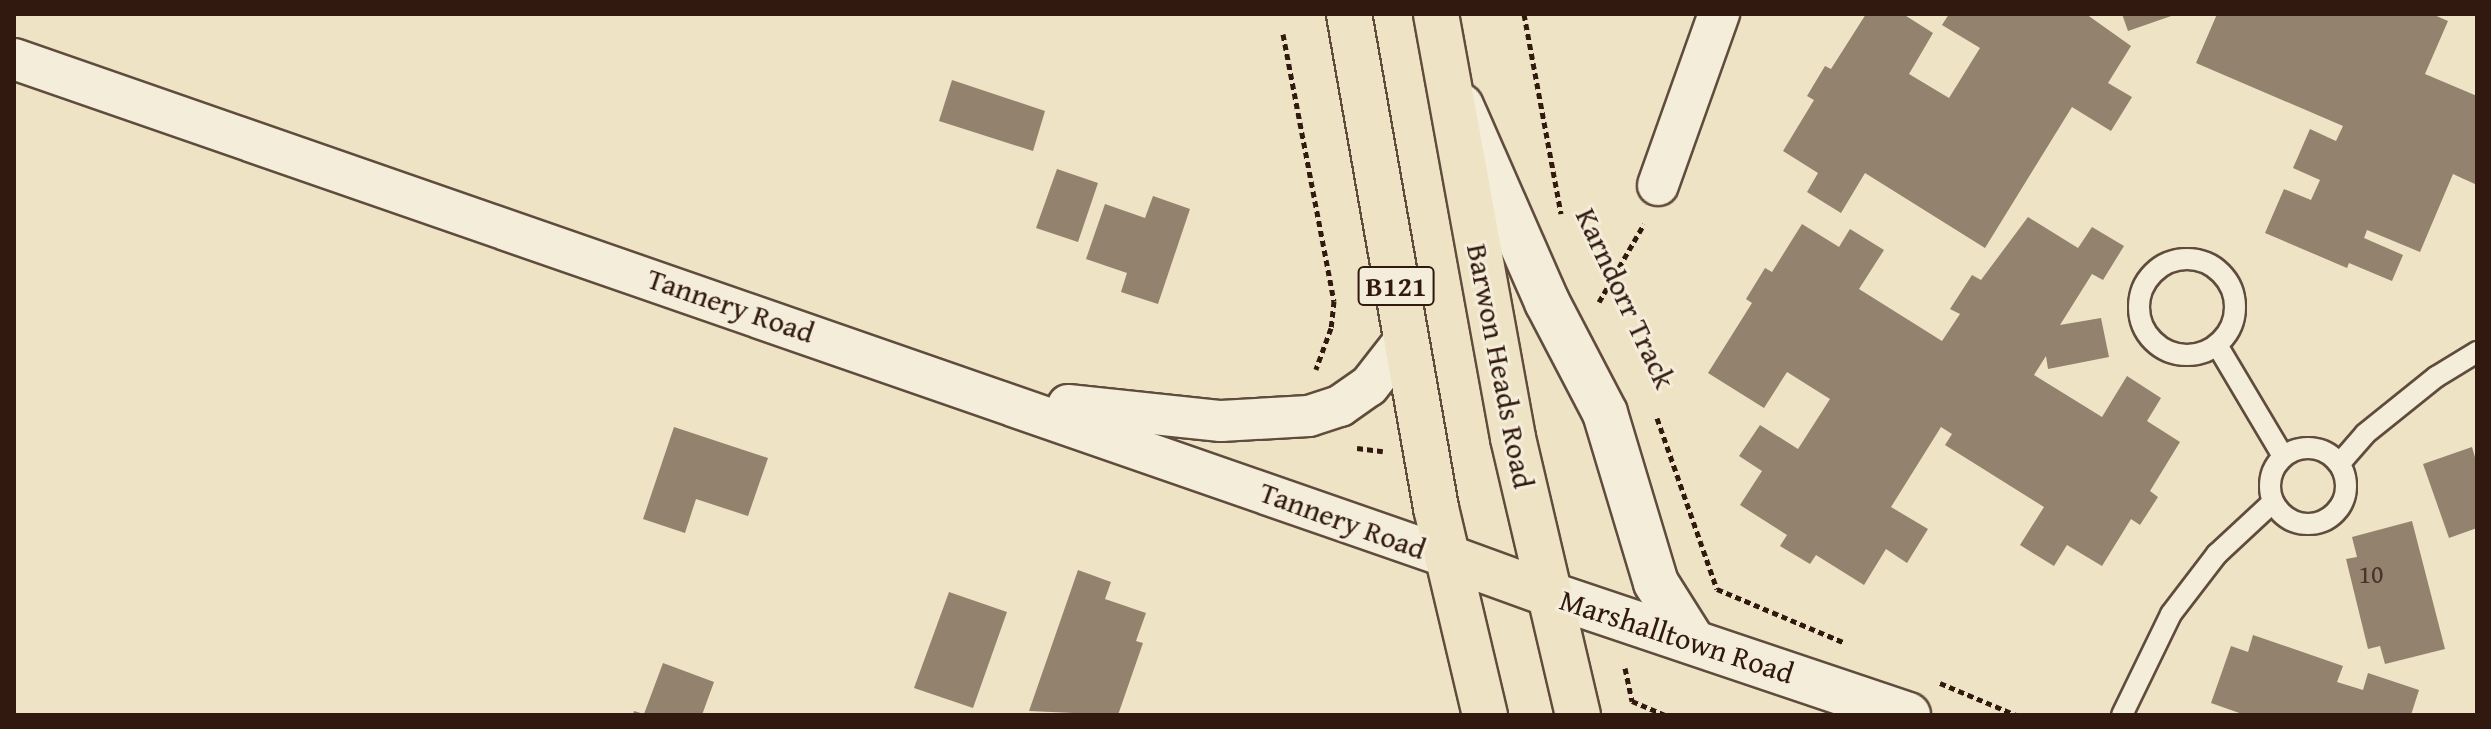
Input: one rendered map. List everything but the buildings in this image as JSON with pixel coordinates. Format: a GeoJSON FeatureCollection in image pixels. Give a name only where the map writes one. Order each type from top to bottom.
{"type":"FeatureCollection","features":[{"type":"Feature","properties":{"kind":"main road","name":"B121"},"geometry":{"type":"LineString","coordinates":[[1349,14],[1405,340],[1447,557],[1485,715]]}},
{"type":"Feature","properties":{"kind":"main road","name":"Barwon Heads Road"},"geometry":{"type":"LineString","coordinates":[[1436,14],[1546,593],[1578,715]]}},
{"type":"Feature","properties":{"kind":"main road","name":"Marshalltown Road"},"geometry":{"type":"LineString","coordinates":[[1447,557],[1546,593]]}},
{"type":"Feature","properties":{"kind":"street"},"geometry":{"type":"LineString","coordinates":[[1658,185],[1719,14]]}},
{"type":"Feature","properties":{"kind":"street","name":"Tannery Road"},"geometry":{"type":"LineString","coordinates":[[14,59],[1001,398],[1447,557]]}},
{"type":"Feature","properties":{"kind":"street"},"geometry":{"type":"LineString","coordinates":[[1447,74],[1547,302],[1605,413],[1656,583],[1692,640]]}},
{"type":"Feature","properties":{"kind":"street"},"geometry":{"type":"LineString","coordinates":[[1001,398],[1221,421],[1292,419],[1351,400],[1378,378],[1405,340]]}},
{"type":"Feature","properties":{"kind":"street","name":"Marshalltown Road"},"geometry":{"type":"LineString","coordinates":[[1546,593],[1908,715]]}},
{"type":"Feature","properties":{"kind":"lane"},"geometry":{"type":"LineString","coordinates":[[2180,261],[2205,263],[2230,285],[2234,317],[2217,345],[2202,353],[2168,352],[2144,330],[2140,297],[2157,270],[2180,261]]}},
{"type":"Feature","properties":{"kind":"lane"},"geometry":{"type":"LineString","coordinates":[[2217,345],[2283,456]]}},
{"type":"Feature","properties":{"kind":"lane"},"geometry":{"type":"LineString","coordinates":[[2340,463],[2365,434],[2477,352]]}},
{"type":"Feature","properties":{"kind":"lane"},"geometry":{"type":"LineString","coordinates":[[2306,447],[2319,449],[2340,463],[2345,475],[2344,500],[2328,519],[2303,524],[2280,513],[2273,502],[2270,477],[2283,456],[2306,447]]}},
{"type":"Feature","properties":{"kind":"lane"},"geometry":{"type":"LineString","coordinates":[[2122,715],[2171,614],[2217,554],[2273,502]]}},
{"type":"Feature","properties":{"kind":"path","name":"Karndorr Track"},"geometry":{"type":"LineString","coordinates":[[1524,14],[1563,221]]}},
{"type":"Feature","properties":{"kind":"path"},"geometry":{"type":"LineString","coordinates":[[1599,302],[1627,260],[1658,185]]}},
{"type":"Feature","properties":{"kind":"path","name":"Karndorr Track"},"geometry":{"type":"LineString","coordinates":[[1592,289],[1606,315]]}},
{"type":"Feature","properties":{"kind":"path","name":"Karndorr Track"},"geometry":{"type":"LineString","coordinates":[[1651,404],[1674,455],[1717,589],[1845,643]]}},
{"type":"Feature","properties":{"kind":"path"},"geometry":{"type":"LineString","coordinates":[[1931,679],[2016,715]]}}]}
